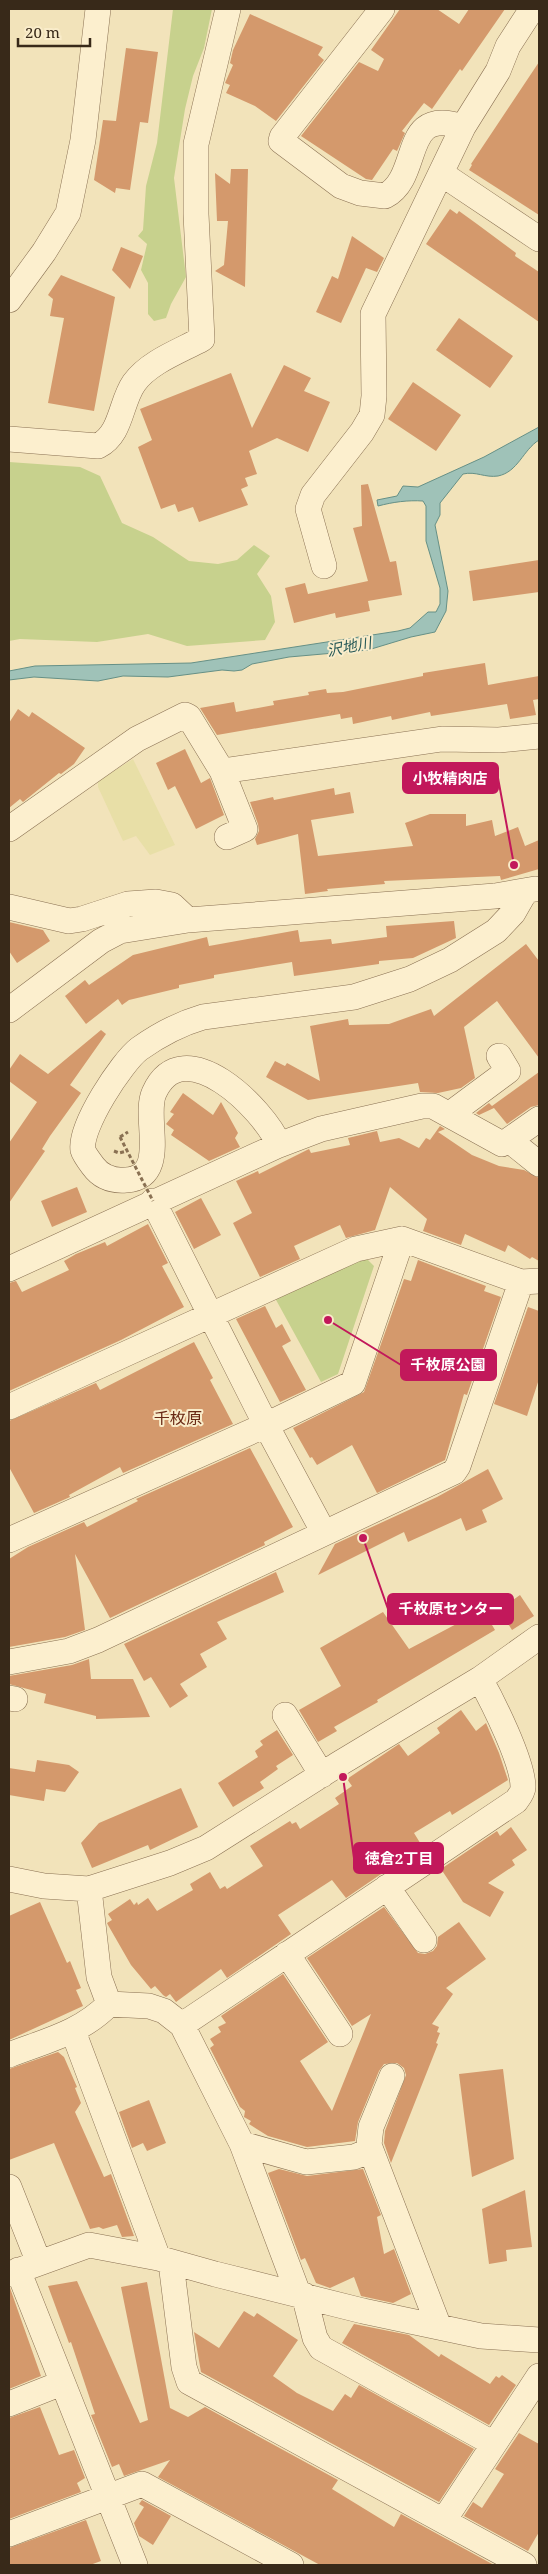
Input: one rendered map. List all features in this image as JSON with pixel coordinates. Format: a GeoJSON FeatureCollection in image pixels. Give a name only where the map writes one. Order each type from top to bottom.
{"type":"FeatureCollection","features":[{"type":"Feature","properties":{"kind":"street"},"geometry":{"type":"LineString","coordinates":[[9,300],[44,252],[68,213],[83,140],[98,9]]}},
{"type":"Feature","properties":{"kind":"street"},"geometry":{"type":"LineString","coordinates":[[9,439],[83,446],[98,446],[107,442],[113,434],[134,383],[150,368],[202,339],[196,214],[196,144],[228,9]]}},
{"type":"Feature","properties":{"kind":"street"},"geometry":{"type":"LineString","coordinates":[[382,9],[282,137],[281,142],[341,186],[360,192],[385,196],[396,188],[422,131],[430,123],[446,121],[463,128]]}},
{"type":"Feature","properties":{"kind":"street"},"geometry":{"type":"LineString","coordinates":[[324,566],[308,510],[313,496],[362,432],[372,414],[374,396],[373,314],[463,128],[498,71],[508,46],[532,9]]}},
{"type":"Feature","properties":{"kind":"street"},"geometry":{"type":"LineString","coordinates":[[442,174],[539,239]]}},
{"type":"Feature","properties":{"kind":"street"},"geometry":{"type":"LineString","coordinates":[[9,829],[137,739],[185,715],[189,717],[222,771],[245,829],[227,837]]}},
{"type":"Feature","properties":{"kind":"street"},"geometry":{"type":"LineString","coordinates":[[222,771],[442,739],[499,740],[539,736]]}},
{"type":"Feature","properties":{"kind":"street"},"geometry":{"type":"LineString","coordinates":[[9,1010],[102,941],[120,931],[188,920],[532,890]]}},
{"type":"Feature","properties":{"kind":"street"},"geometry":{"type":"LineString","coordinates":[[279,1144],[275,1134],[253,1106],[240,1094],[226,1082],[192,1068],[178,1071],[166,1077],[154,1092],[151,1105],[153,1155],[144,1172],[130,1179],[118,1180],[104,1177],[92,1166],[83,1150],[84,1138],[92,1117],[116,1074],[137,1050],[161,1034],[179,1024],[203,1017],[354,997],[410,979],[450,960],[496,931],[532,890]]}},
{"type":"Feature","properties":{"kind":"street"},"geometry":{"type":"LineString","coordinates":[[9,907],[69,921],[82,919],[128,904],[156,902],[172,905],[188,920]]}},
{"type":"Feature","properties":{"kind":"street"},"geometry":{"type":"LineString","coordinates":[[450,1114],[508,1071],[499,1056]]}},
{"type":"Feature","properties":{"kind":"street"},"geometry":{"type":"LineString","coordinates":[[9,1269],[279,1144],[321,1129],[422,1106],[432,1106],[450,1114],[502,1144],[539,1119]]}},
{"type":"Feature","properties":{"kind":"street"},"geometry":{"type":"LineString","coordinates":[[509,1140],[539,1164]]}},
{"type":"Feature","properties":{"kind":"street"},"geometry":{"type":"LineString","coordinates":[[153,1201],[266,1425],[324,1533]]}},
{"type":"Feature","properties":{"kind":"street"},"geometry":{"type":"LineString","coordinates":[[9,1540],[266,1425],[353,1383],[402,1239]]}},
{"type":"Feature","properties":{"kind":"street"},"geometry":{"type":"LineString","coordinates":[[9,1407],[356,1248],[402,1239],[530,1281],[454,1472],[98,1640],[69,1651],[9,1662]]}},
{"type":"Feature","properties":{"kind":"street"},"geometry":{"type":"LineString","coordinates":[[9,1879],[44,1886],[89,1889],[170,1863],[206,1848],[322,1774],[480,1679],[539,1638]]}},
{"type":"Feature","properties":{"kind":"street"},"geometry":{"type":"LineString","coordinates":[[182,2024],[516,1801],[523,1790],[521,1775],[496,1707],[480,1679]]}},
{"type":"Feature","properties":{"kind":"street"},"geometry":{"type":"LineString","coordinates":[[285,1715],[322,1774]]}},
{"type":"Feature","properties":{"kind":"street"},"geometry":{"type":"LineString","coordinates":[[387,1887],[424,1940]]}},
{"type":"Feature","properties":{"kind":"street"},"geometry":{"type":"LineString","coordinates":[[89,1889],[99,1977],[108,2004]]}},
{"type":"Feature","properties":{"kind":"street"},"geometry":{"type":"LineString","coordinates":[[287,1954],[340,2034]]}},
{"type":"Feature","properties":{"kind":"street"},"geometry":{"type":"LineString","coordinates":[[9,2055],[72,2031],[93,2020],[108,2004],[149,2006],[164,2011],[182,2024],[242,2144],[301,2294],[315,2338],[321,2348],[494,2444]]}},
{"type":"Feature","properties":{"kind":"street"},"geometry":{"type":"LineString","coordinates":[[72,2031],[165,2260],[184,2367],[189,2382],[524,2565]]}},
{"type":"Feature","properties":{"kind":"street"},"geometry":{"type":"LineString","coordinates":[[392,2076],[368,2136],[371,2150],[439,2327]]}},
{"type":"Feature","properties":{"kind":"street"},"geometry":{"type":"LineString","coordinates":[[242,2144],[306,2162],[354,2157],[371,2150]]}},
{"type":"Feature","properties":{"kind":"street"},"geometry":{"type":"LineString","coordinates":[[9,2187],[22,2269],[62,2383],[109,2496],[135,2565]]}},
{"type":"Feature","properties":{"kind":"street"},"geometry":{"type":"LineString","coordinates":[[22,2269],[89,2245],[165,2260],[363,2311],[481,2336],[539,2340]]}},
{"type":"Feature","properties":{"kind":"street"},"geometry":{"type":"LineString","coordinates":[[444,2520],[539,2376]]}},
{"type":"Feature","properties":{"kind":"street"},"geometry":{"type":"LineString","coordinates":[[9,2404],[62,2383]]}},
{"type":"Feature","properties":{"kind":"street"},"geometry":{"type":"LineString","coordinates":[[9,2534],[142,2484],[291,2565]]}},
{"type":"Feature","properties":{"kind":"path"},"geometry":{"type":"LineString","coordinates":[[120,1137],[153,1201]]}},
{"type":"Feature","properties":{"kind":"path"},"geometry":{"type":"LineString","coordinates":[[110,1146],[119,1153],[130,1149]]}},
{"type":"Feature","properties":{"kind":"shaded area"},"geometry":{"type":"Polygon","coordinates":[[[133,759],[175,845],[150,855],[136,836],[123,841],[98,787],[98,781],[133,759]]]}},
{"type":"Feature","properties":{"kind":"green space"},"geometry":{"type":"Polygon","coordinates":[[[173,9],[212,9],[204,48],[193,76],[185,109],[174,178],[186,277],[171,304],[166,318],[154,321],[148,314],[148,283],[141,270],[147,244],[138,236],[143,230],[146,186],[157,143],[173,9]]]}},
{"type":"Feature","properties":{"kind":"green space"},"geometry":{"type":"Polygon","coordinates":[[[9,462],[80,467],[100,476],[122,523],[153,537],[189,561],[218,564],[237,560],[254,545],[270,556],[257,574],[271,596],[275,622],[265,640],[187,646],[148,634],[97,642],[20,639],[9,641],[9,462]]]}},
{"type":"Feature","properties":{"kind":"green space"},"geometry":{"type":"Polygon","coordinates":[[[360,1259],[367,1259],[374,1266],[338,1374],[321,1382],[275,1298],[360,1259]]]}},
{"type":"Feature","properties":{"kind":"water","name":"沢地川"},"geometry":{"type":"Polygon","coordinates":[[[539,427],[539,440],[533,444],[511,470],[498,476],[472,473],[463,474],[440,503],[440,515],[435,525],[448,591],[446,611],[435,632],[368,650],[289,657],[252,664],[242,670],[234,671],[222,670],[168,677],[123,676],[98,681],[34,677],[9,680],[9,671],[35,666],[191,663],[410,628],[428,612],[436,612],[440,604],[440,588],[426,541],[426,506],[423,501],[417,501],[389,503],[378,506],[377,500],[397,496],[403,486],[418,487],[484,457],[539,427]]]}},
{"type":"Feature","properties":{"kind":"building"},"geometry":{"type":"Polygon","coordinates":[[[400,9],[437,9],[459,24],[469,9],[505,9],[462,71],[460,69],[432,109],[424,103],[402,131],[405,133],[397,151],[393,149],[372,180],[366,179],[301,136],[359,62],[378,71],[384,59],[371,50],[400,9]]]}},
{"type":"Feature","properties":{"kind":"building"},"geometry":{"type":"Polygon","coordinates":[[[250,14],[323,47],[318,55],[324,60],[276,121],[255,106],[226,93],[230,85],[225,83],[233,65],[230,63],[233,50],[250,14]]]}},
{"type":"Feature","properties":{"kind":"building"},"geometry":{"type":"Polygon","coordinates":[[[126,48],[158,52],[148,123],[140,122],[130,190],[116,188],[115,193],[94,180],[103,120],[116,121],[126,48]]]}},
{"type":"Feature","properties":{"kind":"building"},"geometry":{"type":"Polygon","coordinates":[[[539,62],[539,215],[469,170],[471,164],[539,62]]]}},
{"type":"Feature","properties":{"kind":"building"},"geometry":{"type":"Polygon","coordinates":[[[231,169],[248,169],[245,287],[215,271],[224,265],[228,221],[217,221],[215,173],[230,184],[231,169]]]}},
{"type":"Feature","properties":{"kind":"building"},"geometry":{"type":"Polygon","coordinates":[[[450,209],[457,214],[459,211],[516,253],[515,256],[539,272],[539,322],[426,244],[450,209]]]}},
{"type":"Feature","properties":{"kind":"building"},"geometry":{"type":"Polygon","coordinates":[[[352,236],[384,258],[377,272],[366,268],[341,323],[316,312],[332,276],[338,279],[352,236]]]}},
{"type":"Feature","properties":{"kind":"building"},"geometry":{"type":"Polygon","coordinates":[[[121,247],[143,256],[130,289],[112,270],[121,247]]]}},
{"type":"Feature","properties":{"kind":"building"},"geometry":{"type":"Polygon","coordinates":[[[61,275],[115,297],[94,411],[48,403],[64,318],[50,316],[53,299],[48,295],[61,275]]]}},
{"type":"Feature","properties":{"kind":"building"},"geometry":{"type":"Polygon","coordinates":[[[459,318],[513,356],[490,388],[436,350],[459,318]]]}},
{"type":"Feature","properties":{"kind":"building"},"geometry":{"type":"Polygon","coordinates":[[[284,365],[311,378],[304,391],[330,402],[308,452],[277,438],[249,451],[257,474],[245,478],[248,486],[241,489],[248,505],[199,522],[193,507],[178,512],[175,504],[161,509],[138,447],[152,440],[140,409],[231,373],[252,428],[284,365]]]}},
{"type":"Feature","properties":{"kind":"building"},"geometry":{"type":"Polygon","coordinates":[[[413,382],[461,415],[436,451],[388,419],[413,382]]]}},
{"type":"Feature","properties":{"kind":"building"},"geometry":{"type":"Polygon","coordinates":[[[368,484],[390,562],[396,561],[402,595],[368,601],[370,611],[336,618],[335,613],[294,623],[285,588],[305,583],[308,594],[368,581],[353,528],[362,526],[361,485],[368,484]]]}},
{"type":"Feature","properties":{"kind":"building"},"geometry":{"type":"Polygon","coordinates":[[[539,560],[539,592],[473,601],[469,571],[539,560]]]}},
{"type":"Feature","properties":{"kind":"building"},"geometry":{"type":"Polygon","coordinates":[[[485,663],[488,685],[539,676],[539,699],[533,700],[536,715],[510,719],[507,704],[431,716],[430,712],[392,720],[391,716],[353,724],[352,717],[341,719],[340,714],[217,735],[200,708],[234,702],[236,712],[274,705],[273,701],[309,695],[308,692],[326,689],[327,693],[343,692],[423,676],[423,673],[485,663]]]}},
{"type":"Feature","properties":{"kind":"building"},"geometry":{"type":"Polygon","coordinates":[[[18,709],[29,717],[32,712],[85,748],[74,764],[61,774],[59,773],[23,802],[20,799],[9,808],[9,723],[18,709]]]}},
{"type":"Feature","properties":{"kind":"building"},"geometry":{"type":"Polygon","coordinates":[[[185,749],[201,783],[210,778],[224,815],[196,829],[175,786],[168,790],[156,763],[185,749]]]}},
{"type":"Feature","properties":{"kind":"building"},"geometry":{"type":"Polygon","coordinates":[[[334,788],[335,795],[350,792],[354,813],[311,820],[318,856],[413,846],[405,823],[430,814],[466,814],[466,826],[492,820],[495,836],[518,827],[525,846],[539,840],[539,869],[501,880],[500,876],[384,881],[385,884],[327,889],[328,891],[305,894],[298,834],[257,845],[255,839],[259,831],[258,824],[250,802],[273,797],[274,800],[334,788]]]}},
{"type":"Feature","properties":{"kind":"building"},"geometry":{"type":"Polygon","coordinates":[[[454,921],[456,938],[413,958],[379,961],[379,964],[294,976],[292,962],[214,975],[214,978],[179,985],[179,988],[129,1000],[122,1005],[118,999],[86,1024],[65,996],[85,980],[89,985],[133,955],[207,937],[209,946],[298,930],[300,942],[331,939],[332,944],[387,937],[386,926],[454,921]]]}},
{"type":"Feature","properties":{"kind":"building"},"geometry":{"type":"Polygon","coordinates":[[[9,922],[43,930],[50,941],[17,963],[9,951],[9,922]]]}},
{"type":"Feature","properties":{"kind":"building"},"geometry":{"type":"Polygon","coordinates":[[[526,944],[539,961],[539,1058],[497,1001],[464,1027],[475,1078],[461,1088],[438,1093],[420,1092],[418,1083],[308,1100],[266,1077],[275,1061],[285,1066],[287,1063],[320,1081],[310,1026],[348,1019],[349,1025],[389,1024],[431,1009],[434,1016],[526,944]]]}},
{"type":"Feature","properties":{"kind":"building"},"geometry":{"type":"Polygon","coordinates":[[[101,1030],[106,1034],[70,1085],[81,1093],[50,1136],[42,1149],[45,1151],[9,1203],[9,1143],[37,1102],[9,1081],[9,1070],[20,1054],[48,1074],[101,1030]]]}},
{"type":"Feature","properties":{"kind":"building"},"geometry":{"type":"Polygon","coordinates":[[[539,1072],[539,1105],[531,1107],[507,1124],[494,1108],[479,1115],[476,1113],[489,1103],[492,1106],[539,1072]]]}},
{"type":"Feature","properties":{"kind":"building"},"geometry":{"type":"Polygon","coordinates":[[[183,1093],[213,1115],[221,1102],[238,1133],[235,1138],[240,1147],[209,1161],[171,1135],[174,1130],[166,1124],[174,1114],[170,1112],[183,1093]]]}},
{"type":"Feature","properties":{"kind":"building"},"geometry":{"type":"Polygon","coordinates":[[[440,1126],[445,1129],[438,1132],[472,1155],[499,1166],[524,1170],[539,1178],[539,1261],[532,1257],[530,1259],[508,1245],[505,1252],[465,1234],[461,1245],[423,1231],[427,1219],[390,1187],[375,1230],[346,1238],[340,1225],[294,1246],[300,1259],[260,1277],[233,1223],[252,1213],[236,1181],[258,1171],[259,1174],[309,1149],[311,1153],[350,1145],[348,1138],[377,1131],[380,1142],[399,1138],[419,1148],[426,1138],[430,1140],[440,1126]]]}},
{"type":"Feature","properties":{"kind":"building"},"geometry":{"type":"Polygon","coordinates":[[[77,1187],[87,1212],[52,1227],[41,1201],[77,1187]]]}},
{"type":"Feature","properties":{"kind":"building"},"geometry":{"type":"Polygon","coordinates":[[[201,1198],[221,1235],[194,1249],[175,1212],[201,1198]]]}},
{"type":"Feature","properties":{"kind":"building"},"geometry":{"type":"Polygon","coordinates":[[[148,1224],[168,1263],[162,1266],[184,1307],[121,1340],[9,1391],[9,1283],[16,1281],[22,1292],[69,1270],[64,1261],[76,1254],[105,1242],[107,1246],[148,1224]]]}},
{"type":"Feature","properties":{"kind":"building"},"geometry":{"type":"Polygon","coordinates":[[[418,1260],[486,1286],[484,1291],[501,1297],[467,1395],[464,1394],[445,1460],[377,1493],[352,1445],[317,1465],[312,1457],[310,1458],[293,1428],[364,1392],[404,1279],[411,1281],[418,1260]]]}},
{"type":"Feature","properties":{"kind":"building"},"geometry":{"type":"Polygon","coordinates":[[[265,1306],[276,1328],[282,1324],[291,1341],[282,1346],[306,1390],[280,1402],[236,1319],[265,1306]]]}},
{"type":"Feature","properties":{"kind":"building"},"geometry":{"type":"Polygon","coordinates":[[[528,1307],[539,1311],[539,1379],[527,1416],[494,1404],[528,1307]]]}},
{"type":"Feature","properties":{"kind":"building"},"geometry":{"type":"Polygon","coordinates":[[[194,1342],[213,1378],[210,1380],[233,1424],[123,1473],[120,1467],[69,1495],[70,1497],[34,1513],[9,1467],[9,1421],[96,1383],[100,1390],[194,1342]]]}},
{"type":"Feature","properties":{"kind":"building"},"geometry":{"type":"Polygon","coordinates":[[[250,1448],[293,1527],[264,1542],[265,1545],[110,1618],[75,1554],[85,1630],[65,1637],[9,1647],[9,1559],[28,1547],[84,1522],[87,1527],[138,1501],[136,1499],[250,1448]]]}},
{"type":"Feature","properties":{"kind":"building"},"geometry":{"type":"Polygon","coordinates":[[[488,1469],[503,1499],[482,1510],[487,1522],[466,1531],[461,1518],[408,1542],[404,1532],[318,1575],[335,1544],[437,1497],[488,1469]]]}},
{"type":"Feature","properties":{"kind":"building"},"geometry":{"type":"Polygon","coordinates":[[[276,1572],[284,1592],[217,1622],[227,1639],[200,1654],[207,1667],[180,1684],[188,1696],[170,1708],[151,1677],[144,1681],[124,1644],[276,1572]]]}},
{"type":"Feature","properties":{"kind":"building"},"geometry":{"type":"Polygon","coordinates":[[[520,1595],[534,1616],[512,1630],[499,1610],[520,1595]]]}},
{"type":"Feature","properties":{"kind":"building"},"geometry":{"type":"Polygon","coordinates":[[[483,1610],[495,1630],[334,1727],[337,1731],[318,1742],[299,1710],[341,1686],[320,1648],[383,1612],[409,1649],[483,1610]]]}},
{"type":"Feature","properties":{"kind":"building"},"geometry":{"type":"Polygon","coordinates":[[[89,1659],[91,1679],[133,1679],[150,1717],[96,1719],[96,1716],[44,1703],[46,1694],[9,1684],[9,1676],[72,1665],[89,1659]]]}},
{"type":"Feature","properties":{"kind":"building"},"geometry":{"type":"Polygon","coordinates":[[[461,1710],[476,1731],[486,1723],[508,1780],[452,1815],[450,1811],[414,1833],[422,1846],[346,1898],[332,1880],[278,1915],[291,1934],[227,1978],[221,1969],[176,2002],[170,1994],[166,1997],[155,1986],[151,1989],[131,1965],[108,1925],[107,1923],[112,1920],[108,1914],[130,1899],[134,1905],[137,1902],[138,1905],[148,1898],[157,1911],[193,1890],[190,1884],[210,1872],[220,1889],[225,1886],[227,1889],[263,1866],[250,1846],[290,1821],[292,1824],[296,1822],[300,1829],[339,1804],[335,1798],[352,1786],[347,1779],[399,1744],[408,1756],[440,1733],[437,1728],[461,1710]]]}},
{"type":"Feature","properties":{"kind":"building"},"geometry":{"type":"Polygon","coordinates":[[[277,1730],[293,1755],[276,1766],[278,1769],[260,1782],[264,1788],[233,1807],[218,1783],[258,1757],[255,1751],[263,1745],[260,1741],[277,1730]]]}},
{"type":"Feature","properties":{"kind":"building"},"geometry":{"type":"Polygon","coordinates":[[[37,1760],[69,1765],[79,1772],[65,1792],[46,1789],[44,1801],[9,1795],[9,1768],[35,1772],[37,1760]]]}},
{"type":"Feature","properties":{"kind":"building"},"geometry":{"type":"Polygon","coordinates":[[[181,1788],[198,1827],[150,1850],[148,1845],[92,1868],[81,1843],[99,1823],[181,1788]]]}},
{"type":"Feature","properties":{"kind":"building"},"geometry":{"type":"Polygon","coordinates":[[[511,1827],[527,1850],[512,1860],[515,1865],[488,1883],[504,1892],[490,1917],[463,1902],[441,1869],[497,1831],[500,1836],[511,1827]]]}},
{"type":"Feature","properties":{"kind":"building"},"geometry":{"type":"Polygon","coordinates":[[[40,1902],[67,1963],[70,1961],[81,1988],[76,1990],[83,2006],[9,2040],[9,1916],[40,1902]]]}},
{"type":"Feature","properties":{"kind":"building"},"geometry":{"type":"Polygon","coordinates":[[[384,1907],[418,1953],[425,1954],[433,1951],[437,1946],[438,1937],[459,1922],[486,1959],[446,1988],[453,1994],[432,2024],[439,2027],[437,2032],[440,2033],[436,2043],[438,2044],[391,2163],[384,2143],[385,2131],[406,2075],[404,2068],[397,2063],[384,2064],[379,2071],[358,2122],[355,2141],[307,2147],[268,2136],[249,2124],[251,2121],[244,2117],[245,2111],[240,2107],[210,2048],[214,2045],[210,2039],[221,2032],[218,2027],[226,2023],[221,2016],[283,1974],[328,2042],[300,2061],[332,2111],[371,2014],[352,2026],[307,1958],[384,1907]]]}},
{"type":"Feature","properties":{"kind":"building"},"geometry":{"type":"Polygon","coordinates":[[[58,2052],[64,2057],[77,2087],[75,2088],[81,2103],[75,2112],[104,2177],[111,2174],[134,2236],[122,2237],[117,2225],[103,2229],[99,2227],[90,2229],[54,2143],[9,2160],[9,2069],[58,2052]]]}},
{"type":"Feature","properties":{"kind":"building"},"geometry":{"type":"Polygon","coordinates":[[[503,2069],[514,2159],[472,2177],[459,2074],[503,2069]]]}},
{"type":"Feature","properties":{"kind":"building"},"geometry":{"type":"Polygon","coordinates":[[[149,2100],[166,2143],[147,2151],[143,2143],[132,2148],[119,2112],[149,2100]]]}},
{"type":"Feature","properties":{"kind":"building"},"geometry":{"type":"Polygon","coordinates":[[[279,2169],[307,2176],[363,2169],[381,2215],[377,2217],[384,2254],[394,2249],[411,2294],[393,2303],[361,2296],[354,2277],[330,2288],[316,2283],[305,2258],[301,2260],[268,2173],[279,2169]]]}},
{"type":"Feature","properties":{"kind":"building"},"geometry":{"type":"Polygon","coordinates":[[[525,2190],[532,2247],[506,2250],[507,2261],[489,2264],[482,2209],[525,2190]]]}},
{"type":"Feature","properties":{"kind":"building"},"geometry":{"type":"Polygon","coordinates":[[[77,2281],[140,2423],[148,2420],[121,2287],[147,2282],[170,2408],[188,2417],[205,2407],[338,2480],[332,2489],[394,2527],[401,2514],[494,2565],[320,2565],[158,2477],[170,2460],[124,2476],[119,2464],[112,2467],[91,2415],[95,2414],[71,2342],[69,2343],[48,2286],[77,2281]]]}},
{"type":"Feature","properties":{"kind":"building"},"geometry":{"type":"Polygon","coordinates":[[[9,2289],[41,2376],[9,2389],[9,2289]]]}},
{"type":"Feature","properties":{"kind":"building"},"geometry":{"type":"Polygon","coordinates":[[[244,2311],[254,2317],[257,2313],[298,2340],[273,2376],[297,2393],[333,2411],[345,2394],[351,2398],[359,2385],[474,2449],[439,2502],[201,2372],[194,2332],[219,2348],[244,2311]]]}},
{"type":"Feature","properties":{"kind":"building"},"geometry":{"type":"Polygon","coordinates":[[[354,2324],[409,2335],[439,2357],[441,2354],[490,2384],[496,2376],[499,2378],[502,2375],[516,2385],[489,2425],[342,2343],[354,2324]]]}},
{"type":"Feature","properties":{"kind":"building"},"geometry":{"type":"Polygon","coordinates":[[[40,2407],[59,2455],[74,2450],[85,2478],[77,2483],[81,2492],[9,2519],[9,2418],[40,2407]]]}},
{"type":"Feature","properties":{"kind":"building"},"geometry":{"type":"Polygon","coordinates":[[[519,2433],[539,2444],[539,2532],[528,2551],[464,2516],[473,2502],[482,2508],[504,2474],[495,2469],[519,2433]]]}},
{"type":"Feature","properties":{"kind":"building"},"geometry":{"type":"Polygon","coordinates":[[[142,2500],[171,2516],[153,2545],[139,2536],[134,2523],[144,2507],[139,2504],[142,2500]]]}},
{"type":"Feature","properties":{"kind":"building"},"geometry":{"type":"Polygon","coordinates":[[[86,2520],[101,2561],[90,2565],[9,2565],[9,2548],[86,2520]]]}},
{"type":"Feature","properties":{"kind":"place","name":"小牧精肉店"},"geometry":{"type":"Point","coordinates":[514,865]}},
{"type":"Feature","properties":{"kind":"place","name":"千枚原公園"},"geometry":{"type":"Point","coordinates":[328,1320]}},
{"type":"Feature","properties":{"kind":"place","name":"千枚原センター"},"geometry":{"type":"Point","coordinates":[363,1538]}},
{"type":"Feature","properties":{"kind":"place","name":"徳倉2丁目"},"geometry":{"type":"Point","coordinates":[343,1777]}},
{"type":"Feature","properties":{"kind":"district","name":"千枚原"},"geometry":{"type":"Point","coordinates":[178,1418]}}]}
